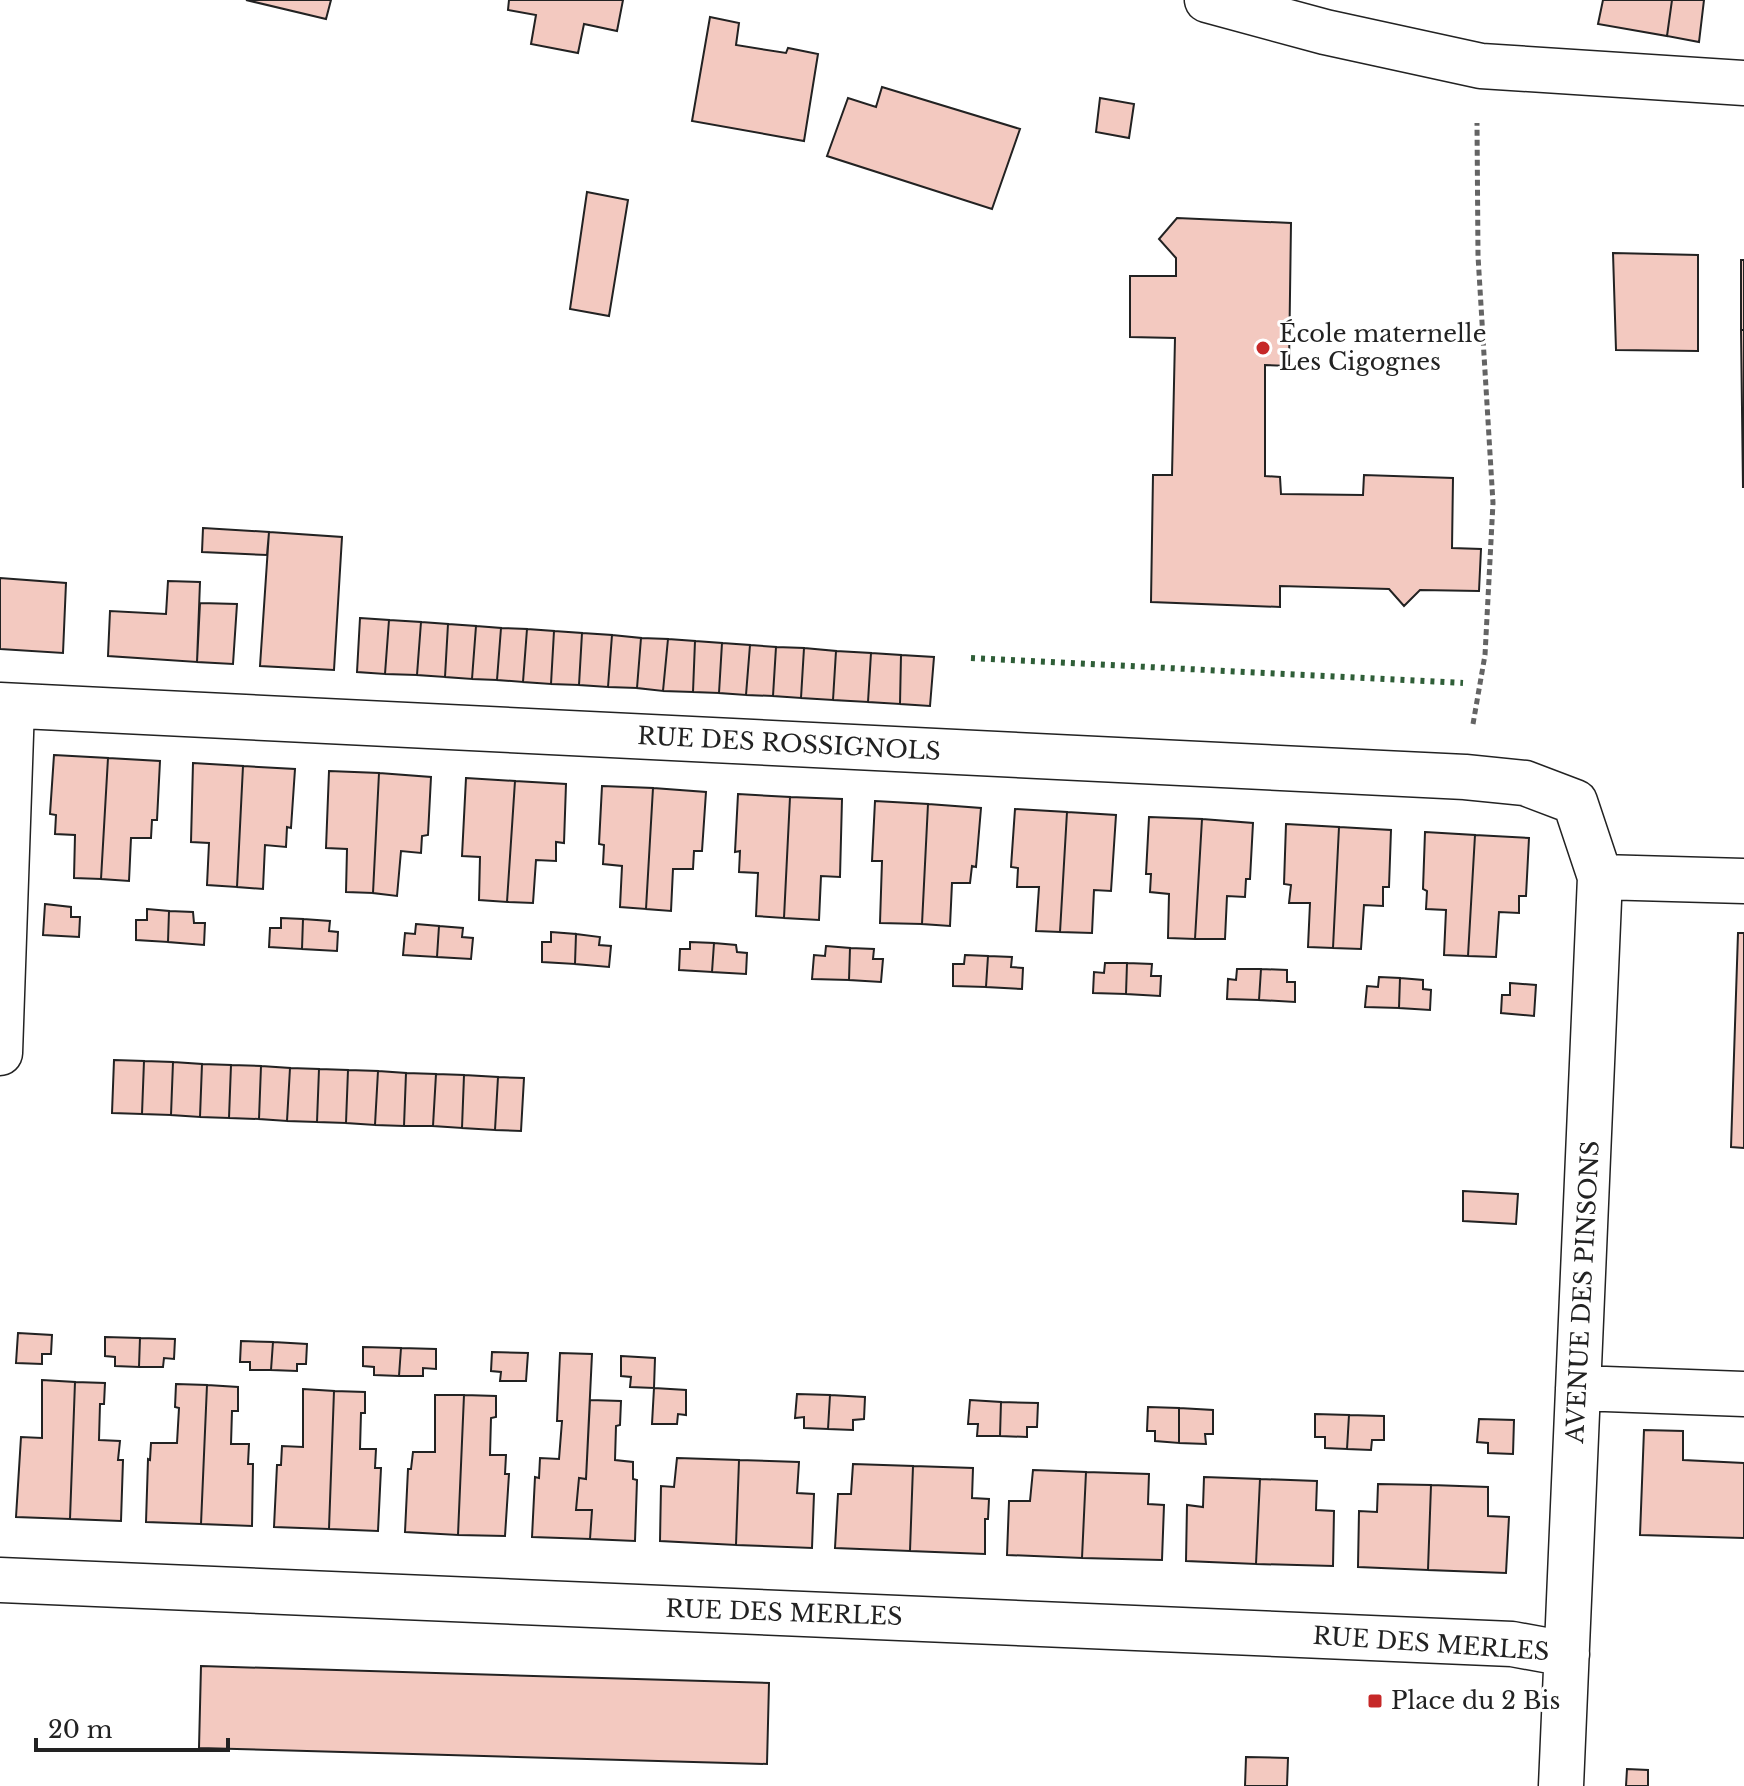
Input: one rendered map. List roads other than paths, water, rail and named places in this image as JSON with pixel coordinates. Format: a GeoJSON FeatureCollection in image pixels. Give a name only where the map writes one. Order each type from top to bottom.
{"type":"FeatureCollection","features":[{"type":"Feature","properties":{"kind":"street"},"geometry":{"type":"LineString","coordinates":[[1207,0],[1325,32],[1481,66],[1744,83]]}},
{"type":"Feature","properties":{"kind":"street"},"geometry":{"type":"LineString","coordinates":[[0,1053],[6,706]]}},
{"type":"Feature","properties":{"kind":"street","name":"RUE DES ROSSIGNOLS"},"geometry":{"type":"LineString","coordinates":[[6,706],[1465,777],[1525,783],[1575,802]]}},
{"type":"Feature","properties":{"kind":"street","name":"AVENUE DES PINSONS"},"geometry":{"type":"LineString","coordinates":[[1561,1786],[1600,877],[1575,802]]}},
{"type":"Feature","properties":{"kind":"street"},"geometry":{"type":"LineString","coordinates":[[1600,877],[1744,881]]}},
{"type":"Feature","properties":{"kind":"street"},"geometry":{"type":"LineString","coordinates":[[1578,1388],[1744,1394]]}},
{"type":"Feature","properties":{"kind":"street","name":"RUE DES MERLES"},"geometry":{"type":"LineString","coordinates":[[0,1580],[1512,1644],[1567,1654]]}},
{"type":"Feature","properties":{"kind":"place","name":"École maternelle Les Cigognes"},"geometry":{"type":"Point","coordinates":[1263,348]}},
{"type":"Feature","properties":{"kind":"place","name":"Place du 2 Bis"},"geometry":{"type":"Point","coordinates":[1375,1701]}}]}
